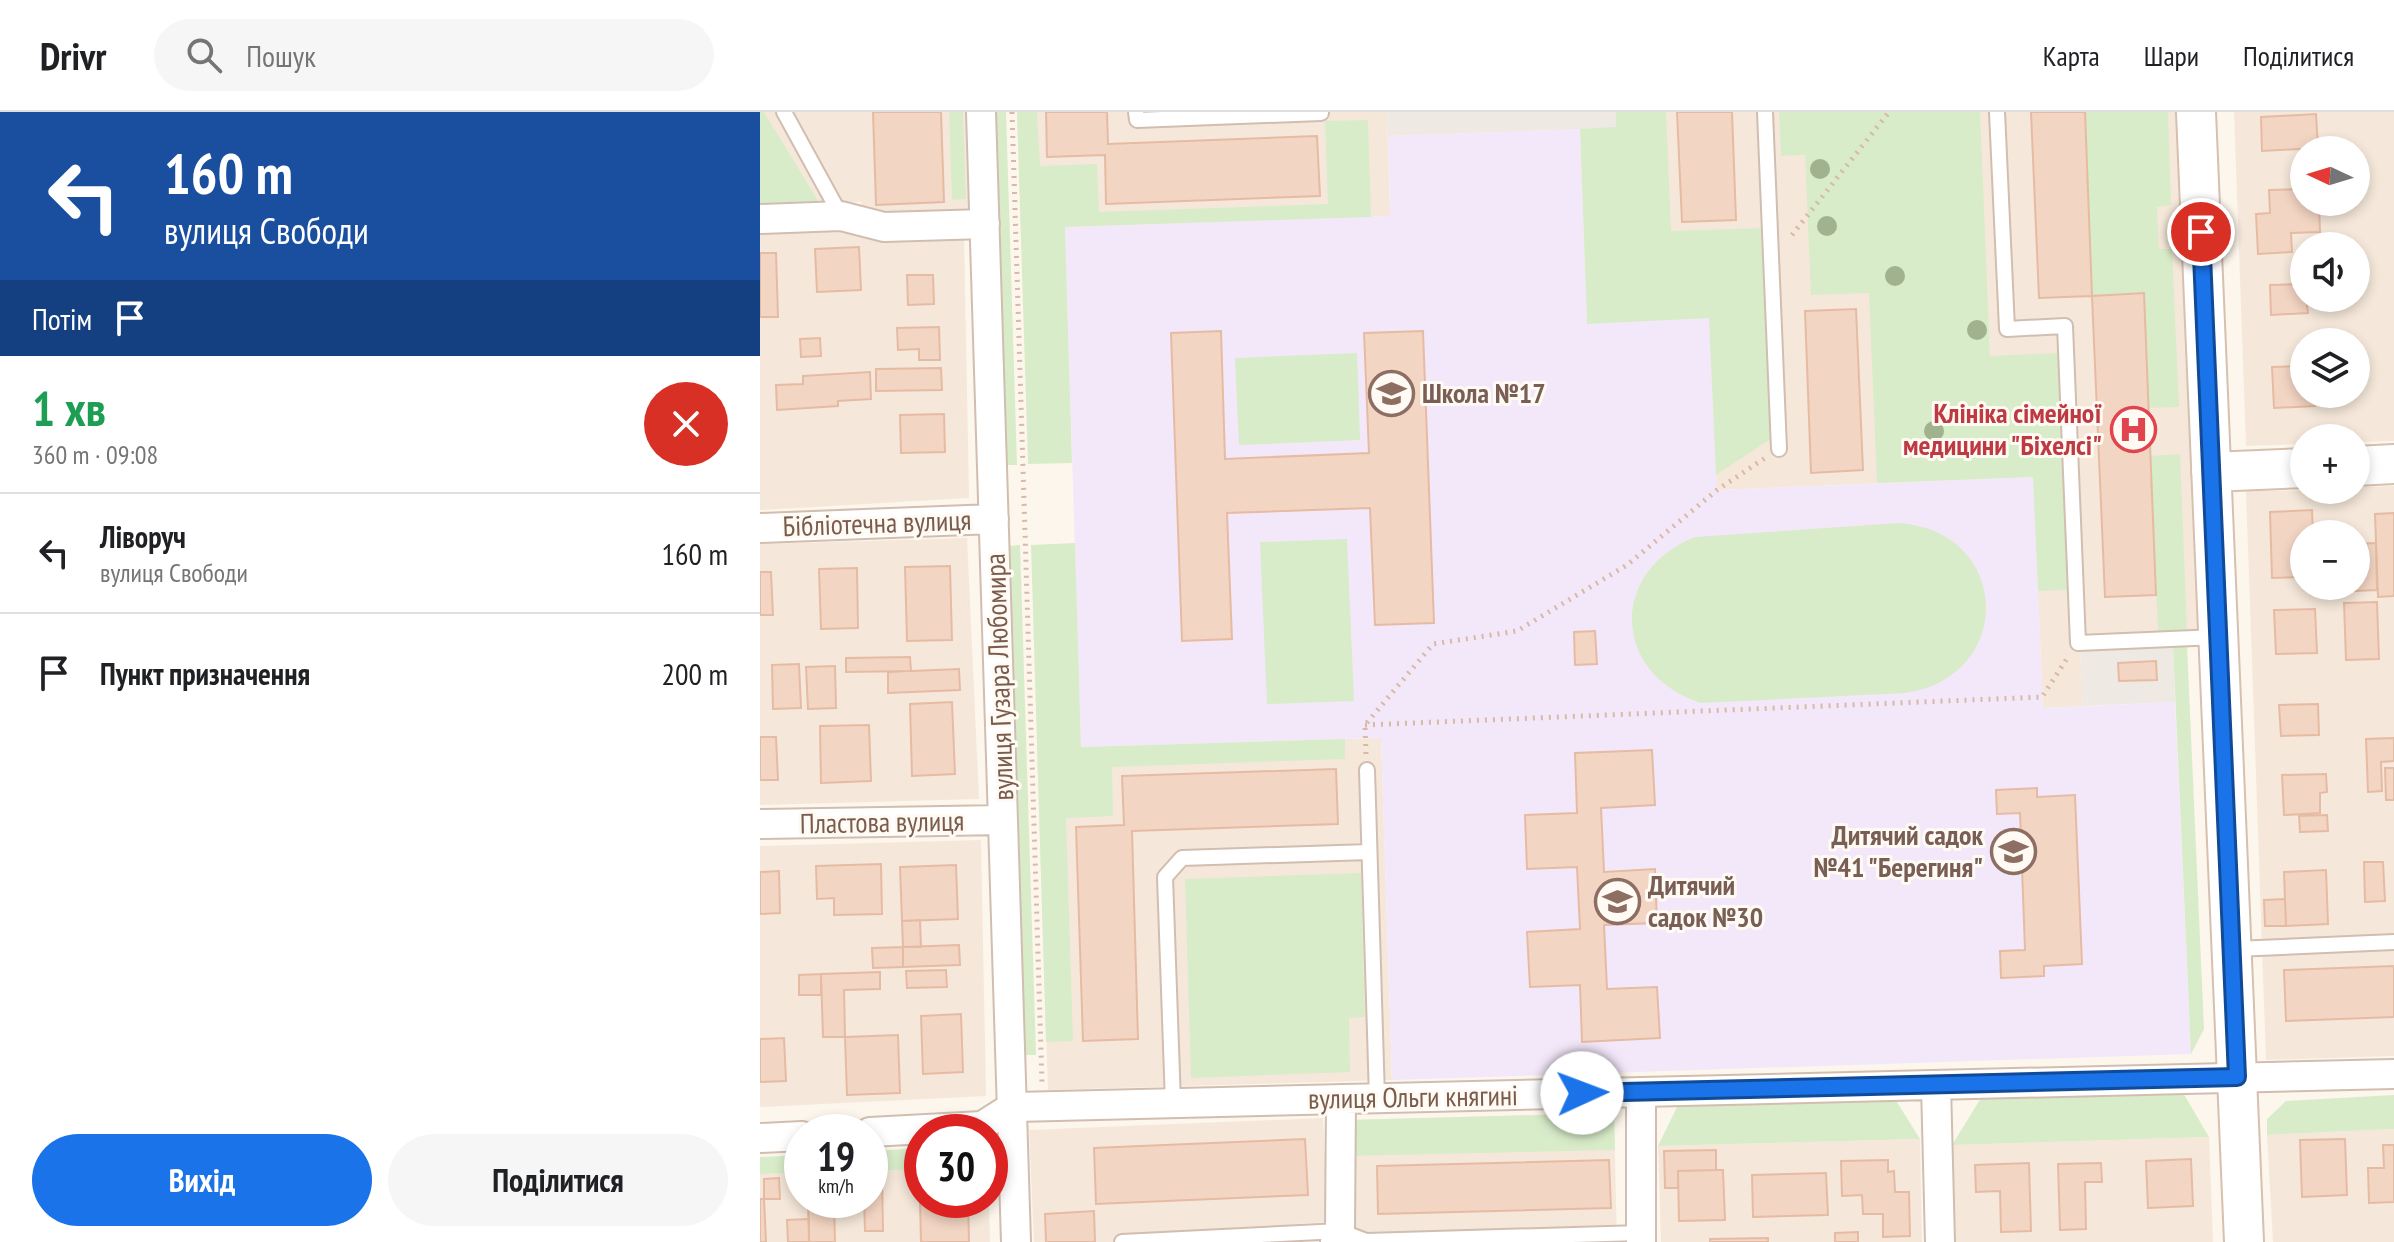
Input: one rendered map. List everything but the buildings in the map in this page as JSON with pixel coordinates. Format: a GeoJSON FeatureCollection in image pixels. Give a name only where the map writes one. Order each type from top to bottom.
{"type":"FeatureCollection","features":[{"type":"Feature","properties":{"kind":"street","name":"вулиця Гузара Любомира"},"geometry":{"type":"LineString","coordinates":[[981,112],[1016,1242]]}},
{"type":"Feature","properties":{"kind":"street"},"geometry":{"type":"LineString","coordinates":[[2196,112],[2244,1242]]}},
{"type":"Feature","properties":{"kind":"street"},"geometry":{"type":"LineString","coordinates":[[760,219],[841,216],[884,227],[985,224]]}},
{"type":"Feature","properties":{"kind":"street"},"geometry":{"type":"LineString","coordinates":[[2370,465],[2394,464]]}},
{"type":"Feature","properties":{"kind":"street"},"geometry":{"type":"LineString","coordinates":[[2211,472],[2290,469]]}},
{"type":"Feature","properties":{"kind":"street","name":"Бібліотечна вулиця"},"geometry":{"type":"LineString","coordinates":[[760,528],[994,519]]}},
{"type":"Feature","properties":{"kind":"street","name":"Пластова вулиця"},"geometry":{"type":"LineString","coordinates":[[760,824],[1003,820]]}},
{"type":"Feature","properties":{"kind":"street","name":"вулиця Ольги княгині"},"geometry":{"type":"LineString","coordinates":[[888,1131],[982,1126],[1012,1107],[2394,1074]]}},
{"type":"Feature","properties":{"kind":"street"},"geometry":{"type":"LineString","coordinates":[[1936,1085],[1940,1242]]}},
{"type":"Feature","properties":{"kind":"street"},"geometry":{"type":"LineString","coordinates":[[1641,1092],[1641,1238]]}},
{"type":"Feature","properties":{"kind":"street"},"geometry":{"type":"LineString","coordinates":[[1337,1236],[1341,1099]]}},
{"type":"Feature","properties":{"kind":"street"},"geometry":{"type":"LineString","coordinates":[[760,1138],[784,1137]]}},
{"type":"Feature","properties":{"kind":"lane"},"geometry":{"type":"LineString","coordinates":[[784,112],[841,216]]}},
{"type":"Feature","properties":{"kind":"lane"},"geometry":{"type":"LineString","coordinates":[[1136,112],[1137,120],[1321,113]]}},
{"type":"Feature","properties":{"kind":"lane"},"geometry":{"type":"LineString","coordinates":[[1765,112],[1779,449]]}},
{"type":"Feature","properties":{"kind":"lane"},"geometry":{"type":"LineString","coordinates":[[1997,112],[2007,329],[2065,326],[2078,643],[2218,637]]}},
{"type":"Feature","properties":{"kind":"lane"},"geometry":{"type":"LineString","coordinates":[[1367,770],[1377,1098]]}},
{"type":"Feature","properties":{"kind":"lane"},"geometry":{"type":"LineString","coordinates":[[1173,1103],[1165,877],[1182,858],[1369,852]]}},
{"type":"Feature","properties":{"kind":"lane"},"geometry":{"type":"LineString","coordinates":[[2231,949],[2394,942]]}},
{"type":"Feature","properties":{"kind":"lane"},"geometry":{"type":"LineString","coordinates":[[1122,1242],[1337,1236],[1366,1241],[1641,1238]]}},
{"type":"Feature","properties":{"kind":"path"},"geometry":{"type":"LineString","coordinates":[[1012,112],[1043,1106]]}},
{"type":"Feature","properties":{"kind":"path"},"geometry":{"type":"LineString","coordinates":[[1771,261],[1889,112]]}},
{"type":"Feature","properties":{"kind":"path"},"geometry":{"type":"LineString","coordinates":[[1366,738],[1365,725],[1433,644],[1517,631],[1627,565],[1717,490],[1779,449]]}},
{"type":"Feature","properties":{"kind":"path"},"geometry":{"type":"LineString","coordinates":[[1365,725],[2042,697],[2078,643]]}},
{"type":"Feature","properties":{"kind":"shaded area"},"geometry":{"type":"Polygon","coordinates":[[[760,112],[971,112],[975,215],[883,218],[862,212],[861,202],[760,206],[760,112]]]}},
{"type":"Feature","properties":{"kind":"shaded area"},"geometry":{"type":"Polygon","coordinates":[[[1017,112],[1387,112],[1390,216],[1021,228],[1017,112]]]}},
{"type":"Feature","properties":{"kind":"shaded area"},"geometry":{"type":"Polygon","coordinates":[[[1387,112],[1616,112],[1616,128],[1388,136],[1387,112]]]}},
{"type":"Feature","properties":{"kind":"shaded area"},"geometry":{"type":"Polygon","coordinates":[[[1616,112],[2182,112],[2202,645],[2080,650],[2083,706],[2043,708],[2033,477],[1717,490],[1580,129],[1616,127],[1616,112]]]}},
{"type":"Feature","properties":{"kind":"shaded area"},"geometry":{"type":"Polygon","coordinates":[[[2234,112],[2394,112],[2394,441],[2370,442],[2370,424],[2290,424],[2290,444],[2246,446],[2234,112]]]}},
{"type":"Feature","properties":{"kind":"shaded area"},"geometry":{"type":"Polygon","coordinates":[[[1580,129],[1587,323],[1710,318],[1717,490],[2033,477],[2043,708],[2175,702],[2191,1054],[1392,1080],[1381,738],[1081,747],[1065,227],[1390,216],[1388,136],[1580,129]]]}},
{"type":"Feature","properties":{"kind":"shaded area"},"geometry":{"type":"Polygon","coordinates":[[[839,229],[964,235],[969,498],[760,510],[760,233],[839,229]]]}},
{"type":"Feature","properties":{"kind":"shaded area"},"geometry":{"type":"Polygon","coordinates":[[[2394,486],[2394,1056],[2266,1060],[2246,491],[2290,491],[2290,504],[2370,504],[2370,487],[2394,486]]]}},
{"type":"Feature","properties":{"kind":"shaded area"},"geometry":{"type":"Polygon","coordinates":[[[967,538],[979,799],[760,805],[760,544],[967,538]]]}},
{"type":"Feature","properties":{"kind":"shaded area"},"geometry":{"type":"Polygon","coordinates":[[[2173,646],[2175,702],[2083,706],[2080,650],[2173,646]]]}},
{"type":"Feature","properties":{"kind":"shaded area"},"geometry":{"type":"Polygon","coordinates":[[[1381,738],[1392,1080],[1048,1090],[1037,749],[1381,738]]]}},
{"type":"Feature","properties":{"kind":"shaded area"},"geometry":{"type":"Polygon","coordinates":[[[981,840],[986,1096],[760,1107],[760,846],[981,840]]]}},
{"type":"Feature","properties":{"kind":"shaded area"},"geometry":{"type":"Polygon","coordinates":[[[1614,1113],[1617,1242],[1353,1242],[1350,1120],[1614,1113]]]}},
{"type":"Feature","properties":{"kind":"shaded area"},"geometry":{"type":"Polygon","coordinates":[[[1323,1118],[1328,1222],[1294,1224],[1294,1242],[1034,1242],[1029,1130],[1323,1118]]]}},
{"type":"Feature","properties":{"kind":"shaded area"},"geometry":{"type":"Polygon","coordinates":[[[2394,1129],[2394,1242],[2273,1242],[2267,1135],[2394,1129]]]}},
{"type":"Feature","properties":{"kind":"shaded area"},"geometry":{"type":"Polygon","coordinates":[[[2209,1137],[2213,1242],[1955,1242],[1952,1145],[2209,1137]]]}},
{"type":"Feature","properties":{"kind":"shaded area"},"geometry":{"type":"Polygon","coordinates":[[[1920,1139],[1922,1242],[1661,1242],[1658,1146],[1920,1139]]]}},
{"type":"Feature","properties":{"kind":"shaded area"},"geometry":{"type":"Polygon","coordinates":[[[888,1170],[904,1170],[904,1218],[989,1218],[990,1242],[760,1242],[760,1174],[784,1173],[784,1218],[888,1218],[888,1170]]]}},
{"type":"Feature","properties":{"kind":"green space"},"geometry":{"type":"Polygon","coordinates":[[[760,112],[764,112],[820,204],[760,206],[760,112]]]}},
{"type":"Feature","properties":{"kind":"green space"},"geometry":{"type":"Polygon","coordinates":[[[949,112],[963,112],[966,199],[952,200],[949,112]]]}},
{"type":"Feature","properties":{"kind":"green space"},"geometry":{"type":"Polygon","coordinates":[[[995,112],[1006,112],[1017,465],[1006,465],[995,112]]]}},
{"type":"Feature","properties":{"kind":"green space"},"geometry":{"type":"Polygon","coordinates":[[[1017,112],[1037,112],[1040,166],[1097,164],[1099,212],[1328,204],[1325,121],[1368,120],[1371,217],[1065,227],[1072,463],[1028,464],[1017,112]]]}},
{"type":"Feature","properties":{"kind":"green space"},"geometry":{"type":"Polygon","coordinates":[[[1616,112],[1666,112],[1671,231],[1763,228],[1772,438],[1716,475],[1709,318],[1587,324],[1580,129],[1616,127],[1616,112]]]}},
{"type":"Feature","properties":{"kind":"green space"},"geometry":{"type":"Polygon","coordinates":[[[1779,112],[1980,112],[1990,356],[2058,353],[2068,590],[2038,591],[2033,477],[1877,483],[1869,293],[1811,295],[1805,155],[1781,156],[1779,112]]]}},
{"type":"Feature","properties":{"kind":"green space"},"geometry":{"type":"Polygon","coordinates":[[[2085,112],[2168,112],[2171,205],[2157,207],[2159,249],[2172,249],[2179,407],[2148,408],[2143,294],[2092,296],[2085,112]]]}},
{"type":"Feature","properties":{"kind":"green space"},"geometry":{"type":"Polygon","coordinates":[[[1357,353],[1360,440],[1239,445],[1235,358],[1357,353]]]}},
{"type":"Feature","properties":{"kind":"green space"},"geometry":{"type":"Polygon","coordinates":[[[2180,454],[2187,630],[2158,631],[2150,456],[2180,454]]]}},
{"type":"Feature","properties":{"kind":"green space"},"geometry":{"type":"Polygon","coordinates":[[[1899,523],[1936,532],[1963,551],[1980,576],[1986,605],[1982,634],[1967,661],[1941,681],[1905,693],[1701,703],[1672,689],[1650,670],[1637,647],[1632,622],[1635,597],[1647,573],[1667,553],[1695,537],[1899,523]]]}},
{"type":"Feature","properties":{"kind":"green space"},"geometry":{"type":"Polygon","coordinates":[[[1347,539],[1354,701],[1267,704],[1260,542],[1347,539]]]}},
{"type":"Feature","properties":{"kind":"green space"},"geometry":{"type":"Polygon","coordinates":[[[1075,543],[1081,747],[1345,739],[1345,759],[1112,767],[1113,816],[1066,818],[1073,1041],[1046,1042],[1031,545],[1075,543]]]}},
{"type":"Feature","properties":{"kind":"green space"},"geometry":{"type":"Polygon","coordinates":[[[1020,545],[1036,1055],[1025,1055],[1009,546],[1020,545]]]}},
{"type":"Feature","properties":{"kind":"green space"},"geometry":{"type":"Polygon","coordinates":[[[2187,645],[2204,1029],[2191,1054],[2173,646],[2187,645]]]}},
{"type":"Feature","properties":{"kind":"green space"},"geometry":{"type":"Polygon","coordinates":[[[1361,873],[1365,1017],[1349,1018],[1350,1072],[1191,1078],[1185,879],[1361,873]]]}},
{"type":"Feature","properties":{"kind":"green space"},"geometry":{"type":"Polygon","coordinates":[[[2182,1091],[2209,1137],[1952,1145],[1981,1098],[2182,1091]]]}},
{"type":"Feature","properties":{"kind":"green space"},"geometry":{"type":"Polygon","coordinates":[[[2394,1095],[2394,1129],[2267,1135],[2267,1119],[2286,1101],[2394,1095]]]}},
{"type":"Feature","properties":{"kind":"green space"},"geometry":{"type":"Polygon","coordinates":[[[1895,1099],[1920,1139],[1658,1146],[1678,1105],[1895,1099]]]}},
{"type":"Feature","properties":{"kind":"green space"},"geometry":{"type":"Polygon","coordinates":[[[1614,1113],[1615,1150],[1350,1156],[1350,1120],[1614,1113]]]}},
{"type":"Feature","properties":{"kind":"green space"},"geometry":{"type":"Polygon","coordinates":[[[904,1149],[904,1170],[888,1170],[888,1150],[904,1149]]]}},
{"type":"Feature","properties":{"kind":"green space"},"geometry":{"type":"Polygon","coordinates":[[[784,1156],[784,1173],[760,1174],[760,1157],[784,1156]]]}},
{"type":"Feature","properties":{"kind":"place","name":"Школа №17"},"geometry":{"type":"Point","coordinates":[1391,393]}},
{"type":"Feature","properties":{"kind":"place","name":"Клініка сімейної медицини \"Біхелсі\""},"geometry":{"type":"Point","coordinates":[2133,429]}},
{"type":"Feature","properties":{"kind":"place","name":"Дитячий садок №41 \"Берегиня\""},"geometry":{"type":"Point","coordinates":[2014,851]}},
{"type":"Feature","properties":{"kind":"place","name":"Дитячий садок №30"},"geometry":{"type":"Point","coordinates":[1617,901]}},
{"type":"Feature","properties":{"kind":"route"},"geometry":{"type":"LineString","coordinates":[[1582,1093],[2237,1077],[2201,232]]}}]}
